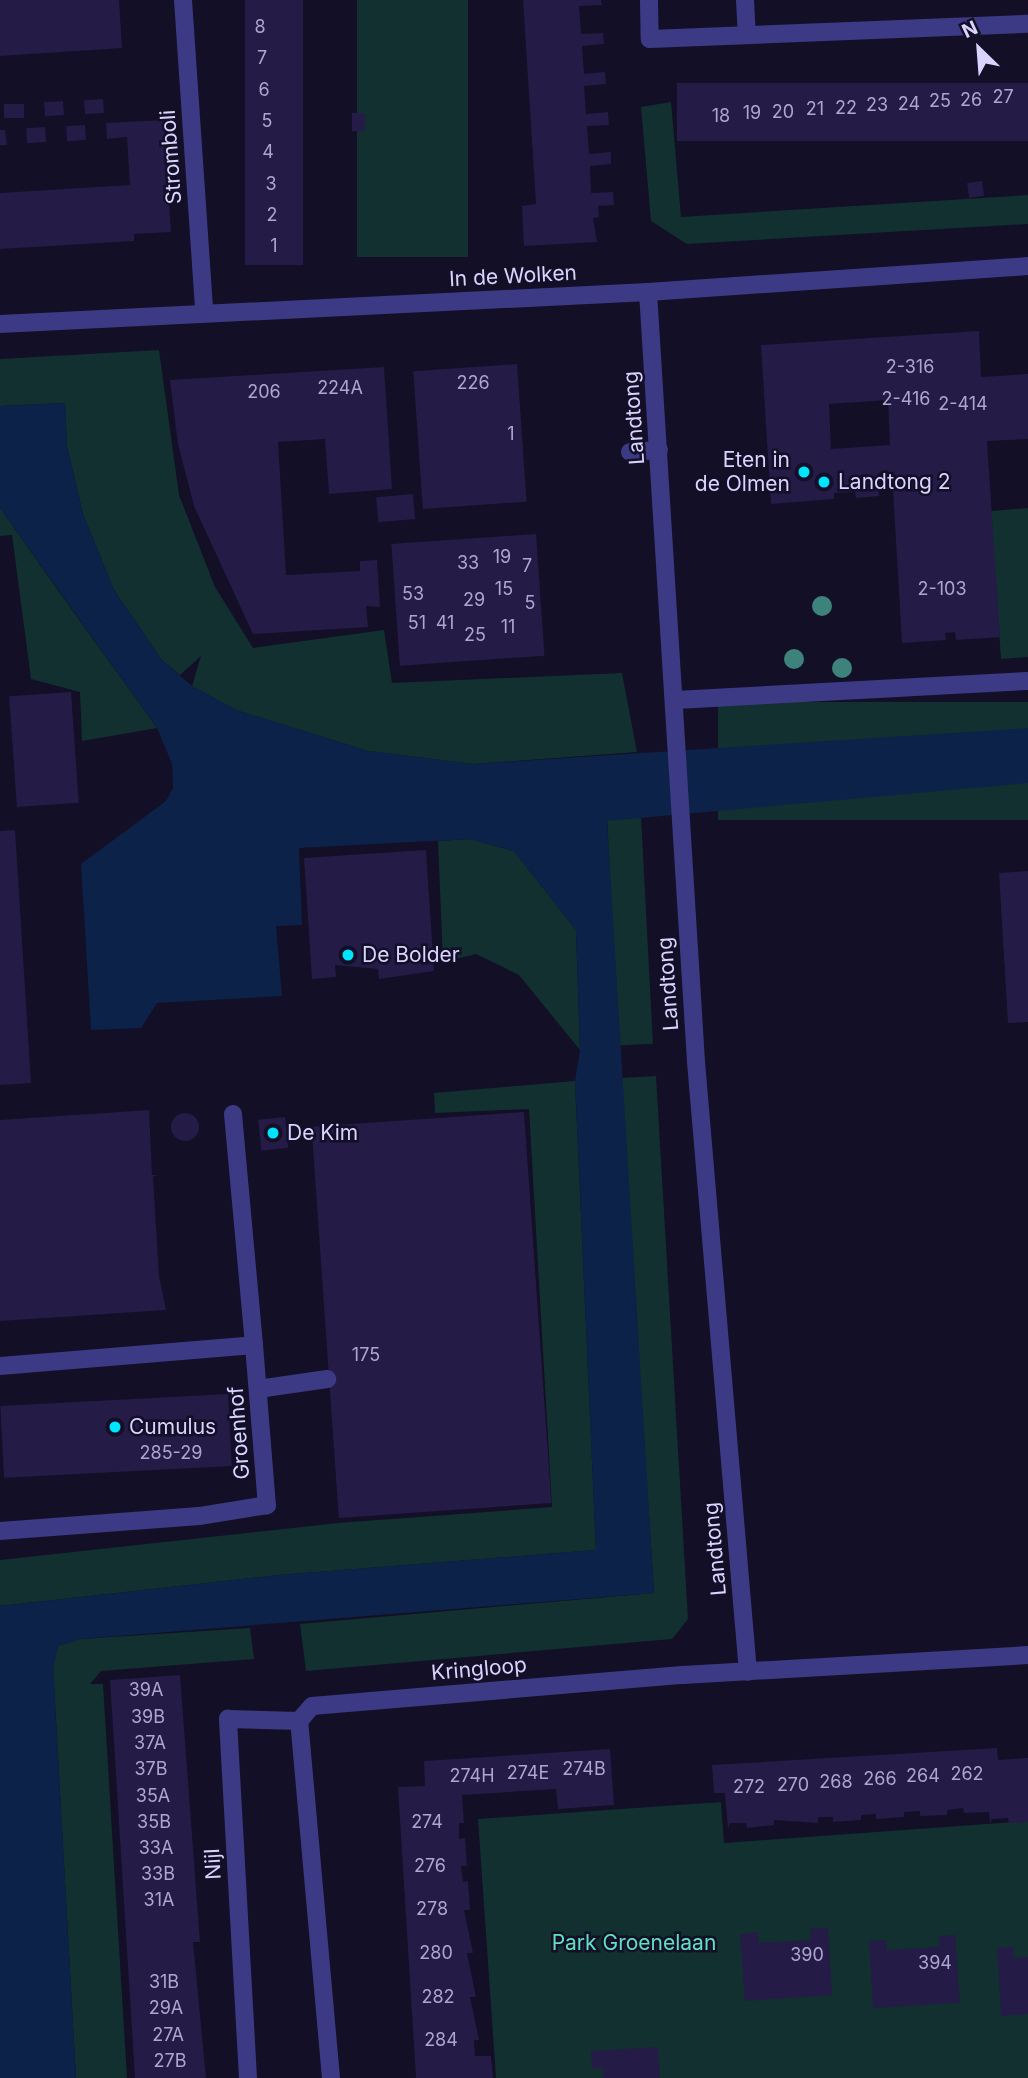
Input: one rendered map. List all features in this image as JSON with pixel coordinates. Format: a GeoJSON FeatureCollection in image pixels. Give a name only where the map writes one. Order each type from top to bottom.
{"type":"FeatureCollection","features":[{"type":"Feature","properties":{"kind":"street","name":"Stromboli"},"geometry":{"type":"LineString","coordinates":[[183,0],[204,312]]}},
{"type":"Feature","properties":{"kind":"street"},"geometry":{"type":"LineString","coordinates":[[649,0],[650,39],[1028,24]]}},
{"type":"Feature","properties":{"kind":"street"},"geometry":{"type":"LineString","coordinates":[[745,0],[747,35]]}},
{"type":"Feature","properties":{"kind":"street","name":"In de Wolken"},"geometry":{"type":"LineString","coordinates":[[0,324],[648,292],[1028,266]]}},
{"type":"Feature","properties":{"kind":"street","name":"Landtong"},"geometry":{"type":"LineString","coordinates":[[648,292],[676,700],[696,1062],[748,1672]]}},
{"type":"Feature","properties":{"kind":"street"},"geometry":{"type":"LineString","coordinates":[[630,452],[659,450]]}},
{"type":"Feature","properties":{"kind":"street"},"geometry":{"type":"LineString","coordinates":[[676,700],[1028,681]]}},
{"type":"Feature","properties":{"kind":"street","name":"Groenhof"},"geometry":{"type":"LineString","coordinates":[[0,1531],[199,1516],[267,1505],[233,1114]]}},
{"type":"Feature","properties":{"kind":"street"},"geometry":{"type":"LineString","coordinates":[[0,1366],[254,1345]]}},
{"type":"Feature","properties":{"kind":"street"},"geometry":{"type":"LineString","coordinates":[[258,1389],[327,1380]]}},
{"type":"Feature","properties":{"kind":"street","name":"Kringloop"},"geometry":{"type":"LineString","coordinates":[[299,1721],[312,1706],[748,1672],[1028,1655]]}},
{"type":"Feature","properties":{"kind":"street","name":"Nijl"},"geometry":{"type":"LineString","coordinates":[[248,2078],[228,1719],[299,1721]]}},
{"type":"Feature","properties":{"kind":"street"},"geometry":{"type":"LineString","coordinates":[[299,1721],[331,2078]]}},
{"type":"Feature","properties":{"kind":"green space"},"geometry":{"type":"Polygon","coordinates":[[[357,0],[468,0],[468,257],[357,257],[357,0]]]}},
{"type":"Feature","properties":{"kind":"green space"},"geometry":{"type":"Polygon","coordinates":[[[671,102],[681,217],[1028,195],[1028,224],[687,244],[651,221],[641,107],[671,102]]]}},
{"type":"Feature","properties":{"kind":"green space"},"geometry":{"type":"Polygon","coordinates":[[[159,350],[179,495],[215,587],[253,648],[384,630],[392,683],[622,673],[637,752],[473,764],[368,751],[236,710],[192,686],[201,656],[180,675],[162,660],[114,590],[83,514],[67,446],[65,403],[0,406],[0,359],[159,350]]]}},
{"type":"Feature","properties":{"kind":"green space"},"geometry":{"type":"Polygon","coordinates":[[[0,508],[157,728],[82,741],[80,692],[31,679],[12,535],[0,536],[0,508]]]}},
{"type":"Feature","properties":{"kind":"green space"},"geometry":{"type":"Polygon","coordinates":[[[1028,508],[1028,657],[1001,659],[991,511],[1028,508]]]}},
{"type":"Feature","properties":{"kind":"green space"},"geometry":{"type":"Polygon","coordinates":[[[718,702],[1028,702],[1028,820],[718,820],[718,702]]]}},
{"type":"Feature","properties":{"kind":"green space"},"geometry":{"type":"Polygon","coordinates":[[[641,816],[653,1044],[619,1045],[607,818],[641,816]]]}},
{"type":"Feature","properties":{"kind":"green space"},"geometry":{"type":"Polygon","coordinates":[[[470,839],[514,851],[576,930],[580,1050],[519,975],[476,954],[443,962],[438,841],[470,839]]]}},
{"type":"Feature","properties":{"kind":"green space"},"geometry":{"type":"Polygon","coordinates":[[[656,1076],[688,1619],[672,1639],[306,1671],[300,1624],[654,1593],[621,1078],[656,1076]]]}},
{"type":"Feature","properties":{"kind":"green space"},"geometry":{"type":"Polygon","coordinates":[[[575,1081],[596,1550],[279,1575],[0,1606],[0,1560],[338,1523],[552,1507],[529,1109],[435,1113],[434,1093],[575,1081]]]}},
{"type":"Feature","properties":{"kind":"green space"},"geometry":{"type":"Polygon","coordinates":[[[250,1628],[254,1659],[101,1671],[90,1684],[103,1684],[127,2078],[76,2078],[53,1667],[58,1646],[81,1639],[250,1628]]]}},
{"type":"Feature","properties":{"kind":"green space","name":"Park Groenelaan"},"geometry":{"type":"Polygon","coordinates":[[[721,1802],[724,1843],[1028,1821],[1028,2078],[496,2078],[478,1819],[721,1802]]]}},
{"type":"Feature","properties":{"kind":"water"},"geometry":{"type":"Polygon","coordinates":[[[65,403],[67,446],[83,514],[114,590],[162,660],[192,686],[236,710],[368,751],[473,764],[1028,728],[1028,783],[607,821],[654,1593],[81,1639],[58,1646],[53,1667],[76,2078],[0,2078],[0,1606],[279,1575],[596,1550],[575,1081],[580,1050],[576,930],[514,851],[470,839],[299,848],[302,925],[276,926],[282,996],[157,1003],[141,1028],[91,1030],[81,864],[166,801],[173,788],[172,764],[157,728],[0,508],[0,406],[65,403]]]}},
{"type":"Feature","properties":{"kind":"building"},"geometry":{"type":"Polygon","coordinates":[[[0,0],[119,0],[122,48],[0,56],[0,0]]]}},
{"type":"Feature","properties":{"kind":"building"},"geometry":{"type":"Polygon","coordinates":[[[245,0],[303,0],[303,265],[245,265],[245,0]]]}},
{"type":"Feature","properties":{"kind":"building"},"geometry":{"type":"Polygon","coordinates":[[[523,0],[601,0],[602,5],[579,6],[581,34],[603,33],[604,44],[582,46],[584,74],[605,72],[606,84],[584,86],[586,114],[608,112],[609,125],[587,126],[589,154],[611,152],[611,164],[590,166],[591,193],[613,192],[614,205],[598,206],[599,217],[593,218],[597,242],[524,246],[522,206],[536,204],[523,0]]]}},
{"type":"Feature","properties":{"kind":"building"},"geometry":{"type":"Polygon","coordinates":[[[677,83],[1028,83],[1028,141],[677,141],[677,83]]]}},
{"type":"Feature","properties":{"kind":"building"},"geometry":{"type":"Polygon","coordinates":[[[103,99],[104,113],[85,114],[84,100],[103,99]]]}},
{"type":"Feature","properties":{"kind":"building"},"geometry":{"type":"Polygon","coordinates":[[[63,101],[64,115],[45,116],[44,102],[63,101]]]}},
{"type":"Feature","properties":{"kind":"building"},"geometry":{"type":"Polygon","coordinates":[[[4,104],[24,104],[24,118],[4,118],[4,104]]]}},
{"type":"Feature","properties":{"kind":"building"},"geometry":{"type":"Polygon","coordinates":[[[352,113],[365,113],[365,131],[352,131],[352,113]]]}},
{"type":"Feature","properties":{"kind":"building"},"geometry":{"type":"Polygon","coordinates":[[[164,120],[171,232],[134,234],[134,241],[0,249],[0,193],[130,185],[127,137],[107,139],[106,123],[164,120]]]}},
{"type":"Feature","properties":{"kind":"building"},"geometry":{"type":"Polygon","coordinates":[[[85,125],[86,140],[67,141],[66,126],[85,125]]]}},
{"type":"Feature","properties":{"kind":"building"},"geometry":{"type":"Polygon","coordinates":[[[45,127],[46,142],[27,143],[26,128],[45,127]]]}},
{"type":"Feature","properties":{"kind":"building"},"geometry":{"type":"Polygon","coordinates":[[[0,130],[5,130],[7,145],[0,145],[0,130]]]}},
{"type":"Feature","properties":{"kind":"building"},"geometry":{"type":"Polygon","coordinates":[[[982,181],[984,196],[969,198],[967,183],[982,181]]]}},
{"type":"Feature","properties":{"kind":"building","name":"Landtong 2"},"geometry":{"type":"Polygon","coordinates":[[[979,331],[981,377],[1028,374],[1028,439],[987,441],[1000,637],[956,640],[955,632],[945,633],[946,640],[902,643],[892,472],[878,473],[879,496],[856,498],[855,492],[834,493],[834,499],[771,504],[761,345],[979,331]],[[888,400],[829,404],[831,449],[890,445],[888,400]]]}},
{"type":"Feature","properties":{"kind":"building"},"geometry":{"type":"Polygon","coordinates":[[[517,364],[527,502],[423,509],[413,371],[517,364]]]}},
{"type":"Feature","properties":{"kind":"building"},"geometry":{"type":"Polygon","coordinates":[[[384,367],[392,489],[329,494],[325,439],[278,442],[286,575],[360,571],[360,561],[377,560],[380,607],[366,606],[368,627],[253,634],[194,506],[178,444],[170,380],[384,367]]]}},
{"type":"Feature","properties":{"kind":"building"},"geometry":{"type":"Polygon","coordinates":[[[413,494],[415,519],[378,522],[376,497],[413,494]]]}},
{"type":"Feature","properties":{"kind":"building"},"geometry":{"type":"Polygon","coordinates":[[[536,534],[545,656],[400,666],[391,544],[536,534]]]}},
{"type":"Feature","properties":{"kind":"building"},"geometry":{"type":"Polygon","coordinates":[[[71,692],[79,803],[17,807],[9,696],[71,692]]]}},
{"type":"Feature","properties":{"kind":"building"},"geometry":{"type":"Polygon","coordinates":[[[15,830],[31,1083],[0,1085],[0,831],[15,830]]]}},
{"type":"Feature","properties":{"kind":"building"},"geometry":{"type":"Polygon","coordinates":[[[426,850],[434,971],[379,979],[378,969],[335,965],[336,977],[312,979],[304,858],[426,850]]]}},
{"type":"Feature","properties":{"kind":"building"},"geometry":{"type":"Polygon","coordinates":[[[1028,871],[1028,1022],[1008,1023],[999,873],[1028,871]]]}},
{"type":"Feature","properties":{"kind":"building"},"geometry":{"type":"Polygon","coordinates":[[[149,1110],[152,1175],[157,1175],[153,1177],[159,1276],[166,1310],[0,1321],[0,1120],[149,1110]]]}},
{"type":"Feature","properties":{"kind":"building"},"geometry":{"type":"Polygon","coordinates":[[[524,1112],[551,1503],[339,1518],[312,1127],[524,1112]]]}},
{"type":"Feature","properties":{"kind":"building"},"geometry":{"type":"Polygon","coordinates":[[[185,1113],[195,1117],[199,1127],[195,1137],[185,1141],[175,1137],[171,1127],[175,1117],[185,1113]]]}},
{"type":"Feature","properties":{"kind":"building"},"geometry":{"type":"Polygon","coordinates":[[[285,1117],[288,1148],[261,1151],[258,1120],[285,1117]]]}},
{"type":"Feature","properties":{"kind":"building","name":"Cumulus"},"geometry":{"type":"Polygon","coordinates":[[[228,1394],[232,1466],[4,1478],[0,1406],[228,1394]]]}},
{"type":"Feature","properties":{"kind":"building"},"geometry":{"type":"Polygon","coordinates":[[[180,1675],[200,1942],[193,1942],[206,2078],[135,2078],[110,1680],[180,1675]]]}},
{"type":"Feature","properties":{"kind":"building"},"geometry":{"type":"Polygon","coordinates":[[[997,1748],[998,1760],[1028,1758],[1028,1822],[1009,1823],[1008,1818],[992,1819],[990,1824],[989,1812],[964,1813],[963,1808],[947,1810],[947,1815],[920,1816],[920,1811],[904,1812],[904,1817],[876,1819],[876,1814],[861,1815],[861,1820],[833,1822],[833,1817],[818,1817],[818,1823],[774,1820],[774,1825],[747,1828],[746,1823],[730,1823],[728,1829],[725,1793],[714,1793],[712,1765],[997,1748]]]}},
{"type":"Feature","properties":{"kind":"building"},"geometry":{"type":"Polygon","coordinates":[[[610,1749],[614,1805],[558,1809],[556,1789],[462,1795],[464,1823],[459,1823],[459,1839],[465,1838],[467,1866],[461,1866],[463,1882],[468,1881],[470,1910],[464,1910],[473,1953],[467,1953],[476,1997],[470,1997],[479,2040],[474,2040],[475,2056],[491,2056],[493,2078],[416,2078],[398,1787],[425,1786],[424,1761],[610,1749]]]}},
{"type":"Feature","properties":{"kind":"building"},"geometry":{"type":"Polygon","coordinates":[[[828,1928],[832,1995],[745,2001],[740,1934],[758,1932],[759,1943],[811,1940],[810,1929],[828,1928]]]}},
{"type":"Feature","properties":{"kind":"building"},"geometry":{"type":"Polygon","coordinates":[[[955,1935],[960,2003],[873,2008],[869,1941],[886,1940],[887,1950],[939,1947],[939,1936],[955,1935]]]}},
{"type":"Feature","properties":{"kind":"building"},"geometry":{"type":"Polygon","coordinates":[[[1014,1947],[1014,1958],[1028,1957],[1028,2014],[1001,2016],[997,1948],[1014,1947]]]}},
{"type":"Feature","properties":{"kind":"building"},"geometry":{"type":"Polygon","coordinates":[[[658,2047],[660,2078],[603,2078],[603,2068],[592,2068],[591,2051],[658,2047]]]}},
{"type":"Feature","properties":{"kind":"place","name":"Eten in de Olmen"},"geometry":{"type":"Point","coordinates":[804,472]}},
{"type":"Feature","properties":{"kind":"place","name":"Landtong 2"},"geometry":{"type":"Point","coordinates":[824,482]}},
{"type":"Feature","properties":{"kind":"place","name":"De Bolder"},"geometry":{"type":"Point","coordinates":[348,955]}},
{"type":"Feature","properties":{"kind":"place","name":"De Kim"},"geometry":{"type":"Point","coordinates":[273,1133]}},
{"type":"Feature","properties":{"kind":"place","name":"Cumulus"},"geometry":{"type":"Point","coordinates":[115,1427]}}]}
